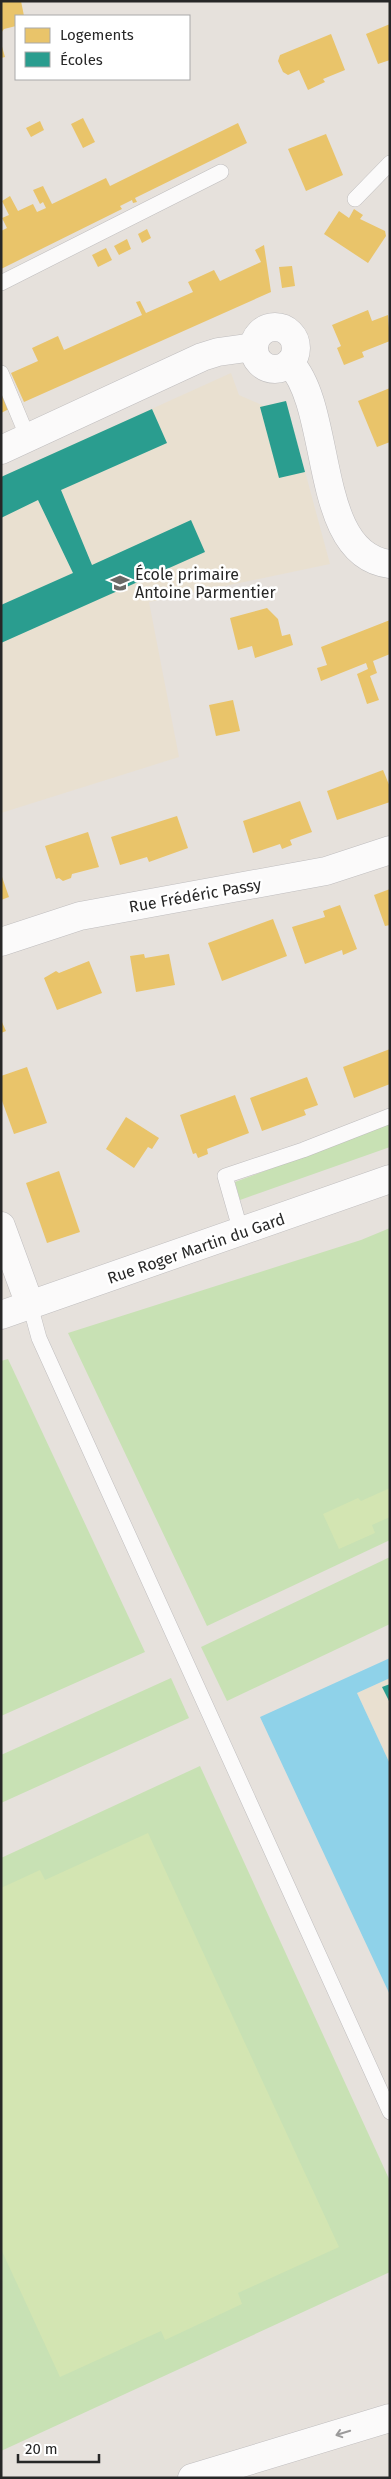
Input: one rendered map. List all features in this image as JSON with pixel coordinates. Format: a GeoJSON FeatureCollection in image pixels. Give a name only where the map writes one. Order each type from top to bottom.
{"type":"FeatureCollection","features":[{"type":"Feature","properties":{"kind":"street"},"geometry":{"type":"LineString","coordinates":[[1,450],[202,357],[218,352],[254,347],[255,354],[263,366],[277,369],[290,363],[302,382],[312,411],[342,529],[359,550],[374,559],[390,564]]}},
{"type":"Feature","properties":{"kind":"street","name":"Rue Frédéric Passy"},"geometry":{"type":"LineString","coordinates":[[1,942],[80,916],[326,871],[390,850]]}},
{"type":"Feature","properties":{"kind":"street","name":"Rue Roger Martin du Gard"},"geometry":{"type":"LineString","coordinates":[[1,1315],[390,1180]]}},
{"type":"Feature","properties":{"kind":"street"},"geometry":{"type":"LineString","coordinates":[[1,1226],[30,1305]]}},
{"type":"Feature","properties":{"kind":"street"},"geometry":{"type":"LineString","coordinates":[[192,2478],[390,2418]]}},
{"type":"Feature","properties":{"kind":"lane"},"geometry":{"type":"LineString","coordinates":[[355,199],[390,163]]}},
{"type":"Feature","properties":{"kind":"lane"},"geometry":{"type":"LineString","coordinates":[[1,283],[221,172]]}},
{"type":"Feature","properties":{"kind":"lane"},"geometry":{"type":"LineString","coordinates":[[1,373],[28,438]]}},
{"type":"Feature","properties":{"kind":"lane"},"geometry":{"type":"LineString","coordinates":[[241,1232],[224,1176],[303,1150],[390,1116]]}},
{"type":"Feature","properties":{"kind":"lane"},"geometry":{"type":"LineString","coordinates":[[30,1305],[39,1338],[390,2112]]}},
{"type":"Feature","properties":{"kind":"shaded area","name":"École primaire Antoine Parmentier"},"geometry":{"type":"Polygon","coordinates":[[[231,373],[239,395],[264,406],[286,401],[330,564],[149,602],[179,757],[1,813],[1,477],[231,373]]]}},
{"type":"Feature","properties":{"kind":"shaded area"},"geometry":{"type":"Polygon","coordinates":[[[390,1678],[390,1764],[357,1693],[390,1678]]]}},
{"type":"Feature","properties":{"kind":"green space"},"geometry":{"type":"Polygon","coordinates":[[[390,1124],[390,1147],[240,1200],[235,1182],[390,1124]]]}},
{"type":"Feature","properties":{"kind":"green space"},"geometry":{"type":"Polygon","coordinates":[[[390,1228],[390,1540],[207,1626],[68,1333],[361,1240],[390,1228]]]}},
{"type":"Feature","properties":{"kind":"green space"},"geometry":{"type":"Polygon","coordinates":[[[8,1359],[145,1652],[1,1716],[1,1361],[8,1359]]]}},
{"type":"Feature","properties":{"kind":"green space"},"geometry":{"type":"Polygon","coordinates":[[[390,1488],[390,1517],[372,1525],[375,1533],[339,1549],[323,1514],[358,1498],[361,1501],[390,1488]]]}},
{"type":"Feature","properties":{"kind":"green space"},"geometry":{"type":"Polygon","coordinates":[[[390,1557],[390,1624],[227,1701],[201,1647],[390,1557]]]}},
{"type":"Feature","properties":{"kind":"green space"},"geometry":{"type":"Polygon","coordinates":[[[171,1678],[189,1718],[1,1803],[1,1755],[171,1678]]]}},
{"type":"Feature","properties":{"kind":"green space"},"geometry":{"type":"Polygon","coordinates":[[[200,1766],[390,2181],[390,2272],[1,2451],[1,1858],[200,1766]]]}},
{"type":"Feature","properties":{"kind":"green space"},"geometry":{"type":"Polygon","coordinates":[[[148,1833],[339,2247],[238,2293],[242,2304],[165,2340],[161,2331],[60,2377],[1,2249],[1,1888],[40,1870],[45,1880],[148,1833]]]}},
{"type":"Feature","properties":{"kind":"water"},"geometry":{"type":"Polygon","coordinates":[[[390,1658],[390,1678],[357,1693],[390,1764],[390,1995],[260,1717],[390,1658]]]}},
{"type":"Feature","properties":{"kind":"building: Logements"},"geometry":{"type":"Polygon","coordinates":[[[1,1],[21,1],[24,15],[15,15],[15,26],[4,29],[1,33],[1,1]]]}},
{"type":"Feature","properties":{"kind":"building: Logements"},"geometry":{"type":"Polygon","coordinates":[[[390,24],[390,60],[378,64],[366,34],[390,24]]]}},
{"type":"Feature","properties":{"kind":"building: Logements"},"geometry":{"type":"Polygon","coordinates":[[[331,34],[345,70],[323,79],[325,82],[308,90],[299,70],[288,75],[283,72],[278,61],[280,55],[331,34]]]}},
{"type":"Feature","properties":{"kind":"building: Logements"},"geometry":{"type":"Polygon","coordinates":[[[1,43],[5,57],[1,58],[1,43]]]}},
{"type":"Feature","properties":{"kind":"building: Logements"},"geometry":{"type":"Polygon","coordinates":[[[83,118],[95,142],[83,148],[71,124],[83,118]]]}},
{"type":"Feature","properties":{"kind":"building: Logements"},"geometry":{"type":"Polygon","coordinates":[[[40,121],[44,130],[31,137],[26,128],[40,121]]]}},
{"type":"Feature","properties":{"kind":"building: Logements"},"geometry":{"type":"Polygon","coordinates":[[[238,123],[247,143],[135,198],[137,202],[133,203],[132,200],[120,206],[122,209],[1,269],[1,231],[7,228],[2,218],[9,215],[2,201],[10,196],[18,211],[33,204],[37,212],[46,208],[43,202],[40,204],[33,190],[43,186],[52,204],[106,178],[110,186],[238,123]]]}},
{"type":"Feature","properties":{"kind":"building: Logements"},"geometry":{"type":"Polygon","coordinates":[[[326,134],[343,175],[306,191],[288,149],[326,134]]]}},
{"type":"Feature","properties":{"kind":"building: Logements"},"geometry":{"type":"Polygon","coordinates":[[[354,209],[363,215],[360,219],[385,231],[386,236],[368,263],[324,234],[339,211],[349,218],[354,209]]]}},
{"type":"Feature","properties":{"kind":"building: Logements"},"geometry":{"type":"Polygon","coordinates":[[[147,229],[151,238],[142,243],[138,234],[147,229]]]}},
{"type":"Feature","properties":{"kind":"building: Logements"},"geometry":{"type":"Polygon","coordinates":[[[127,239],[131,249],[119,255],[114,246],[127,239]]]}},
{"type":"Feature","properties":{"kind":"building: Logements"},"geometry":{"type":"Polygon","coordinates":[[[264,245],[271,292],[24,402],[11,373],[38,361],[32,348],[58,336],[64,350],[142,315],[136,302],[140,301],[146,313],[193,292],[188,282],[214,270],[220,281],[261,262],[255,250],[264,245]]]}},
{"type":"Feature","properties":{"kind":"building: Logements"},"geometry":{"type":"Polygon","coordinates":[[[106,248],[112,260],[98,267],[92,255],[106,248]]]}},
{"type":"Feature","properties":{"kind":"building: Logements"},"geometry":{"type":"Polygon","coordinates":[[[292,266],[295,286],[282,288],[279,267],[292,266]]]}},
{"type":"Feature","properties":{"kind":"building: Logements"},"geometry":{"type":"Polygon","coordinates":[[[368,310],[372,321],[388,315],[390,341],[362,352],[364,357],[344,365],[337,348],[341,346],[332,325],[368,310]]]}},
{"type":"Feature","properties":{"kind":"building: Logements"},"geometry":{"type":"Polygon","coordinates":[[[390,388],[390,442],[377,447],[358,401],[390,388]]]}},
{"type":"Feature","properties":{"kind":"building: Logements"},"geometry":{"type":"Polygon","coordinates":[[[1,392],[9,409],[1,413],[1,392]]]}},
{"type":"Feature","properties":{"kind":"building: Logements"},"geometry":{"type":"Polygon","coordinates":[[[267,608],[278,619],[282,636],[290,634],[293,645],[255,658],[252,646],[238,650],[230,618],[267,608]]]}},
{"type":"Feature","properties":{"kind":"building: Logements"},"geometry":{"type":"Polygon","coordinates":[[[390,620],[390,654],[373,661],[377,673],[370,676],[379,700],[367,704],[357,674],[368,669],[366,663],[321,681],[317,668],[327,665],[321,647],[390,620]]]}},
{"type":"Feature","properties":{"kind":"building: Logements"},"geometry":{"type":"Polygon","coordinates":[[[233,700],[240,731],[216,736],[209,705],[233,700]]]}},
{"type":"Feature","properties":{"kind":"building: Logements"},"geometry":{"type":"Polygon","coordinates":[[[383,770],[390,787],[390,802],[337,820],[327,791],[383,770]]]}},
{"type":"Feature","properties":{"kind":"building: Logements"},"geometry":{"type":"Polygon","coordinates":[[[300,801],[312,832],[290,840],[292,845],[282,849],[280,844],[253,853],[243,821],[300,801]]]}},
{"type":"Feature","properties":{"kind":"building: Logements"},"geometry":{"type":"Polygon","coordinates":[[[177,816],[188,848],[149,862],[147,857],[120,865],[111,837],[177,816]]]}},
{"type":"Feature","properties":{"kind":"building: Logements"},"geometry":{"type":"Polygon","coordinates":[[[88,832],[99,867],[72,874],[71,878],[63,881],[59,878],[56,879],[45,846],[88,832]]]}},
{"type":"Feature","properties":{"kind":"building: Logements"},"geometry":{"type":"Polygon","coordinates":[[[1,874],[9,897],[1,900],[1,874]]]}},
{"type":"Feature","properties":{"kind":"building: Logements"},"geometry":{"type":"Polygon","coordinates":[[[390,889],[390,925],[385,926],[374,895],[390,889]]]}},
{"type":"Feature","properties":{"kind":"building: Logements"},"geometry":{"type":"Polygon","coordinates":[[[340,905],[357,949],[343,955],[342,950],[305,964],[292,927],[325,917],[323,911],[340,905]]]}},
{"type":"Feature","properties":{"kind":"building: Logements"},"geometry":{"type":"Polygon","coordinates":[[[273,919],[287,956],[222,981],[208,943],[273,919]]]}},
{"type":"Feature","properties":{"kind":"building: Logements"},"geometry":{"type":"Polygon","coordinates":[[[144,954],[145,958],[169,954],[175,985],[136,992],[130,956],[144,954]]]}},
{"type":"Feature","properties":{"kind":"building: Logements"},"geometry":{"type":"Polygon","coordinates":[[[89,961],[102,993],[57,1010],[44,978],[56,971],[59,973],[89,961]]]}},
{"type":"Feature","properties":{"kind":"building: Logements"},"geometry":{"type":"Polygon","coordinates":[[[1,1020],[6,1031],[1,1033],[1,1020]]]}},
{"type":"Feature","properties":{"kind":"building: Logements"},"geometry":{"type":"Polygon","coordinates":[[[390,1049],[390,1084],[354,1098],[343,1067],[390,1049]]]}},
{"type":"Feature","properties":{"kind":"building: Logements"},"geometry":{"type":"Polygon","coordinates":[[[27,1067],[47,1123],[14,1134],[1,1098],[1,1076],[27,1067]]]}},
{"type":"Feature","properties":{"kind":"building: Logements"},"geometry":{"type":"Polygon","coordinates":[[[307,1077],[318,1105],[304,1110],[306,1115],[262,1131],[250,1098],[307,1077]]]}},
{"type":"Feature","properties":{"kind":"building: Logements"},"geometry":{"type":"Polygon","coordinates":[[[235,1095],[249,1133],[207,1149],[208,1154],[198,1158],[196,1153],[193,1154],[180,1115],[235,1095]]]}},
{"type":"Feature","properties":{"kind":"building: Logements"},"geometry":{"type":"Polygon","coordinates":[[[126,1117],[159,1138],[152,1149],[148,1147],[134,1168],[106,1149],[126,1117]]]}},
{"type":"Feature","properties":{"kind":"building: Logements"},"geometry":{"type":"Polygon","coordinates":[[[59,1171],[80,1232],[47,1243],[26,1183],[59,1171]]]}},
{"type":"Feature","properties":{"kind":"building: Écoles"},"geometry":{"type":"Polygon","coordinates":[[[286,401],[305,472],[279,478],[260,407],[286,401]]]}},
{"type":"Feature","properties":{"kind":"building: Écoles"},"geometry":{"type":"Polygon","coordinates":[[[152,409],[167,443],[61,490],[92,565],[191,520],[205,552],[1,643],[1,605],[73,573],[38,500],[1,518],[1,477],[152,409]]]}},
{"type":"Feature","properties":{"kind":"building: Écoles"},"geometry":{"type":"Polygon","coordinates":[[[390,1684],[390,1703],[382,1687],[390,1684]]]}},
{"type":"Feature","properties":{"kind":"place","name":"École primaire Antoine Parmentier"},"geometry":{"type":"Point","coordinates":[120,583]}}]}
